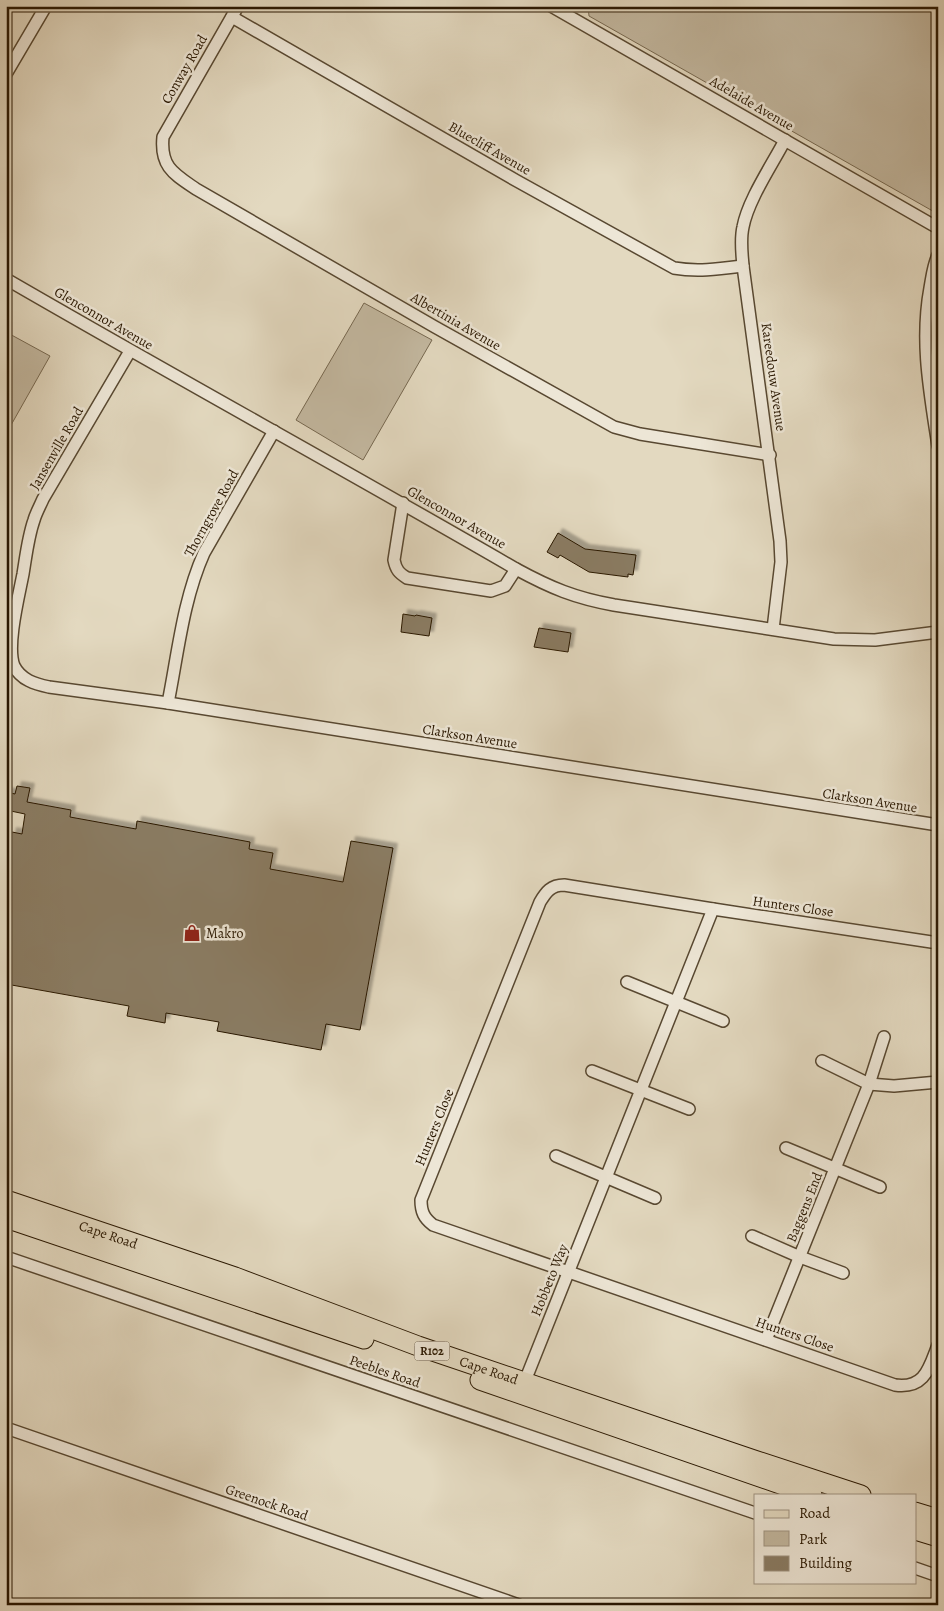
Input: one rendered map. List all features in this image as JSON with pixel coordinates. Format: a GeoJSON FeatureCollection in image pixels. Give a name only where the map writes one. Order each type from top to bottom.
{"type":"FeatureCollection","features":[{"type":"Feature","properties":{"kind":"main road","name":"Cape Road"},"geometry":{"type":"LineString","coordinates":[[6,1200],[235,1278],[418,1346],[522,1388],[809,1494]]}},
{"type":"Feature","properties":{"kind":"main road","name":"Cape Road"},"geometry":{"type":"LineString","coordinates":[[6,1218],[416,1356],[858,1494]]}},
{"type":"Feature","properties":{"kind":"main road"},"geometry":{"type":"LineString","coordinates":[[916,1512],[938,1519]]}},
{"type":"Feature","properties":{"kind":"main road"},"geometry":{"type":"LineString","coordinates":[[916,1530],[938,1537]]}},
{"type":"Feature","properties":{"kind":"street"},"geometry":{"type":"LineString","coordinates":[[6,74],[46,6]]}},
{"type":"Feature","properties":{"kind":"street","name":"Adelaide Avenue"},"geometry":{"type":"LineString","coordinates":[[551,6],[565,10],[938,228]]}},
{"type":"Feature","properties":{"kind":"street","name":"Conway Road"},"geometry":{"type":"LineString","coordinates":[[162,149],[163,137],[167,128],[235,11]]}},
{"type":"Feature","properties":{"kind":"street","name":"Bluecliff Avenue"},"geometry":{"type":"LineString","coordinates":[[235,11],[518,181],[674,268],[700,271],[743,266]]}},
{"type":"Feature","properties":{"kind":"street","name":"Kareedouw Avenue"},"geometry":{"type":"LineString","coordinates":[[773,629],[781,562],[780,541],[770,455],[743,266],[743,228],[748,209],[786,140]]}},
{"type":"Feature","properties":{"kind":"street","name":"Albertinia Avenue"},"geometry":{"type":"LineString","coordinates":[[162,149],[166,165],[176,175],[196,189],[435,327],[614,427],[640,434],[770,455]]}},
{"type":"Feature","properties":{"kind":"street"},"geometry":{"type":"LineString","coordinates":[[938,255],[934,264],[928,299],[925,348],[938,446]]}},
{"type":"Feature","properties":{"kind":"street","name":"Glenconnor Avenue"},"geometry":{"type":"LineString","coordinates":[[6,279],[130,351],[403,503],[516,569],[566,594],[589,600],[834,639],[875,640],[938,632]]}},
{"type":"Feature","properties":{"kind":"street","name":"Jansenville Road"},"geometry":{"type":"LineString","coordinates":[[12,656],[15,619],[34,521],[43,499],[130,351]]}},
{"type":"Feature","properties":{"kind":"street","name":"Thorngrove Road"},"geometry":{"type":"LineString","coordinates":[[168,702],[190,589],[196,570],[274,432]]}},
{"type":"Feature","properties":{"kind":"street"},"geometry":{"type":"LineString","coordinates":[[403,503],[394,560],[396,569],[400,574],[407,578],[491,591],[505,586],[516,569]]}},
{"type":"Feature","properties":{"kind":"street","name":"Clarkson Avenue"},"geometry":{"type":"LineString","coordinates":[[12,656],[18,672],[26,680],[36,684],[168,702],[938,825]]}},
{"type":"Feature","properties":{"kind":"street","name":"Hunters Close"},"geometry":{"type":"LineString","coordinates":[[938,943],[556,885],[550,889],[540,902],[430,1176],[423,1194],[421,1206],[425,1218],[433,1225],[895,1385],[914,1384],[921,1379],[927,1372],[938,1345]]}},
{"type":"Feature","properties":{"kind":"street","name":"Hobbeto Way"},"geometry":{"type":"LineString","coordinates":[[522,1388],[713,909]]}},
{"type":"Feature","properties":{"kind":"street"},"geometry":{"type":"LineString","coordinates":[[627,982],[723,1021]]}},
{"type":"Feature","properties":{"kind":"street","name":"Baggens End"},"geometry":{"type":"LineString","coordinates":[[766,1340],[836,1169],[869,1084],[884,1037]]}},
{"type":"Feature","properties":{"kind":"street"},"geometry":{"type":"LineString","coordinates":[[822,1060],[869,1084],[894,1086],[938,1082]]}},
{"type":"Feature","properties":{"kind":"street"},"geometry":{"type":"LineString","coordinates":[[592,1071],[689,1108]]}},
{"type":"Feature","properties":{"kind":"street"},"geometry":{"type":"LineString","coordinates":[[786,1148],[880,1187]]}},
{"type":"Feature","properties":{"kind":"street"},"geometry":{"type":"LineString","coordinates":[[556,1156],[655,1198]]}},
{"type":"Feature","properties":{"kind":"street"},"geometry":{"type":"LineString","coordinates":[[752,1236],[843,1273]]}},
{"type":"Feature","properties":{"kind":"street","name":"Peebles Road"},"geometry":{"type":"LineString","coordinates":[[6,1257],[754,1513]]}},
{"type":"Feature","properties":{"kind":"street","name":"Greenock Road"},"geometry":{"type":"LineString","coordinates":[[6,1428],[519,1605]]}},
{"type":"Feature","properties":{"kind":"street"},"geometry":{"type":"LineString","coordinates":[[916,1568],[938,1576]]}},
{"type":"Feature","properties":{"kind":"green space"},"geometry":{"type":"Polygon","coordinates":[[[588,6],[938,6],[938,214],[589,16],[588,6]]]}},
{"type":"Feature","properties":{"kind":"green space"},"geometry":{"type":"Polygon","coordinates":[[[364,303],[432,340],[363,460],[296,420],[364,303]]]}},
{"type":"Feature","properties":{"kind":"green space"},"geometry":{"type":"Polygon","coordinates":[[[6,332],[50,356],[6,434],[6,332]]]}},
{"type":"Feature","properties":{"kind":"building"},"geometry":{"type":"Polygon","coordinates":[[[558,533],[585,549],[636,555],[633,575],[628,574],[628,577],[589,572],[560,555],[558,558],[547,552],[558,533]]]}},
{"type":"Feature","properties":{"kind":"building"},"geometry":{"type":"Polygon","coordinates":[[[403,614],[432,618],[429,636],[401,632],[403,614]]]}},
{"type":"Feature","properties":{"kind":"building"},"geometry":{"type":"Polygon","coordinates":[[[539,628],[571,633],[568,652],[534,647],[539,628]]]}},
{"type":"Feature","properties":{"kind":"building","name":"Makro"},"geometry":{"type":"Polygon","coordinates":[[[17,786],[30,788],[27,802],[71,810],[70,817],[136,829],[137,821],[250,842],[249,849],[273,853],[270,869],[343,882],[351,841],[393,848],[360,1030],[326,1024],[321,1050],[217,1031],[219,1022],[166,1013],[165,1023],[127,1016],[129,1006],[6,984],[6,864],[12,832],[22,834],[25,814],[6,810],[6,792],[15,794],[17,786]]]}},
{"type":"Feature","properties":{"kind":"place","name":"Makro"},"geometry":{"type":"Point","coordinates":[192,933]}}]}
